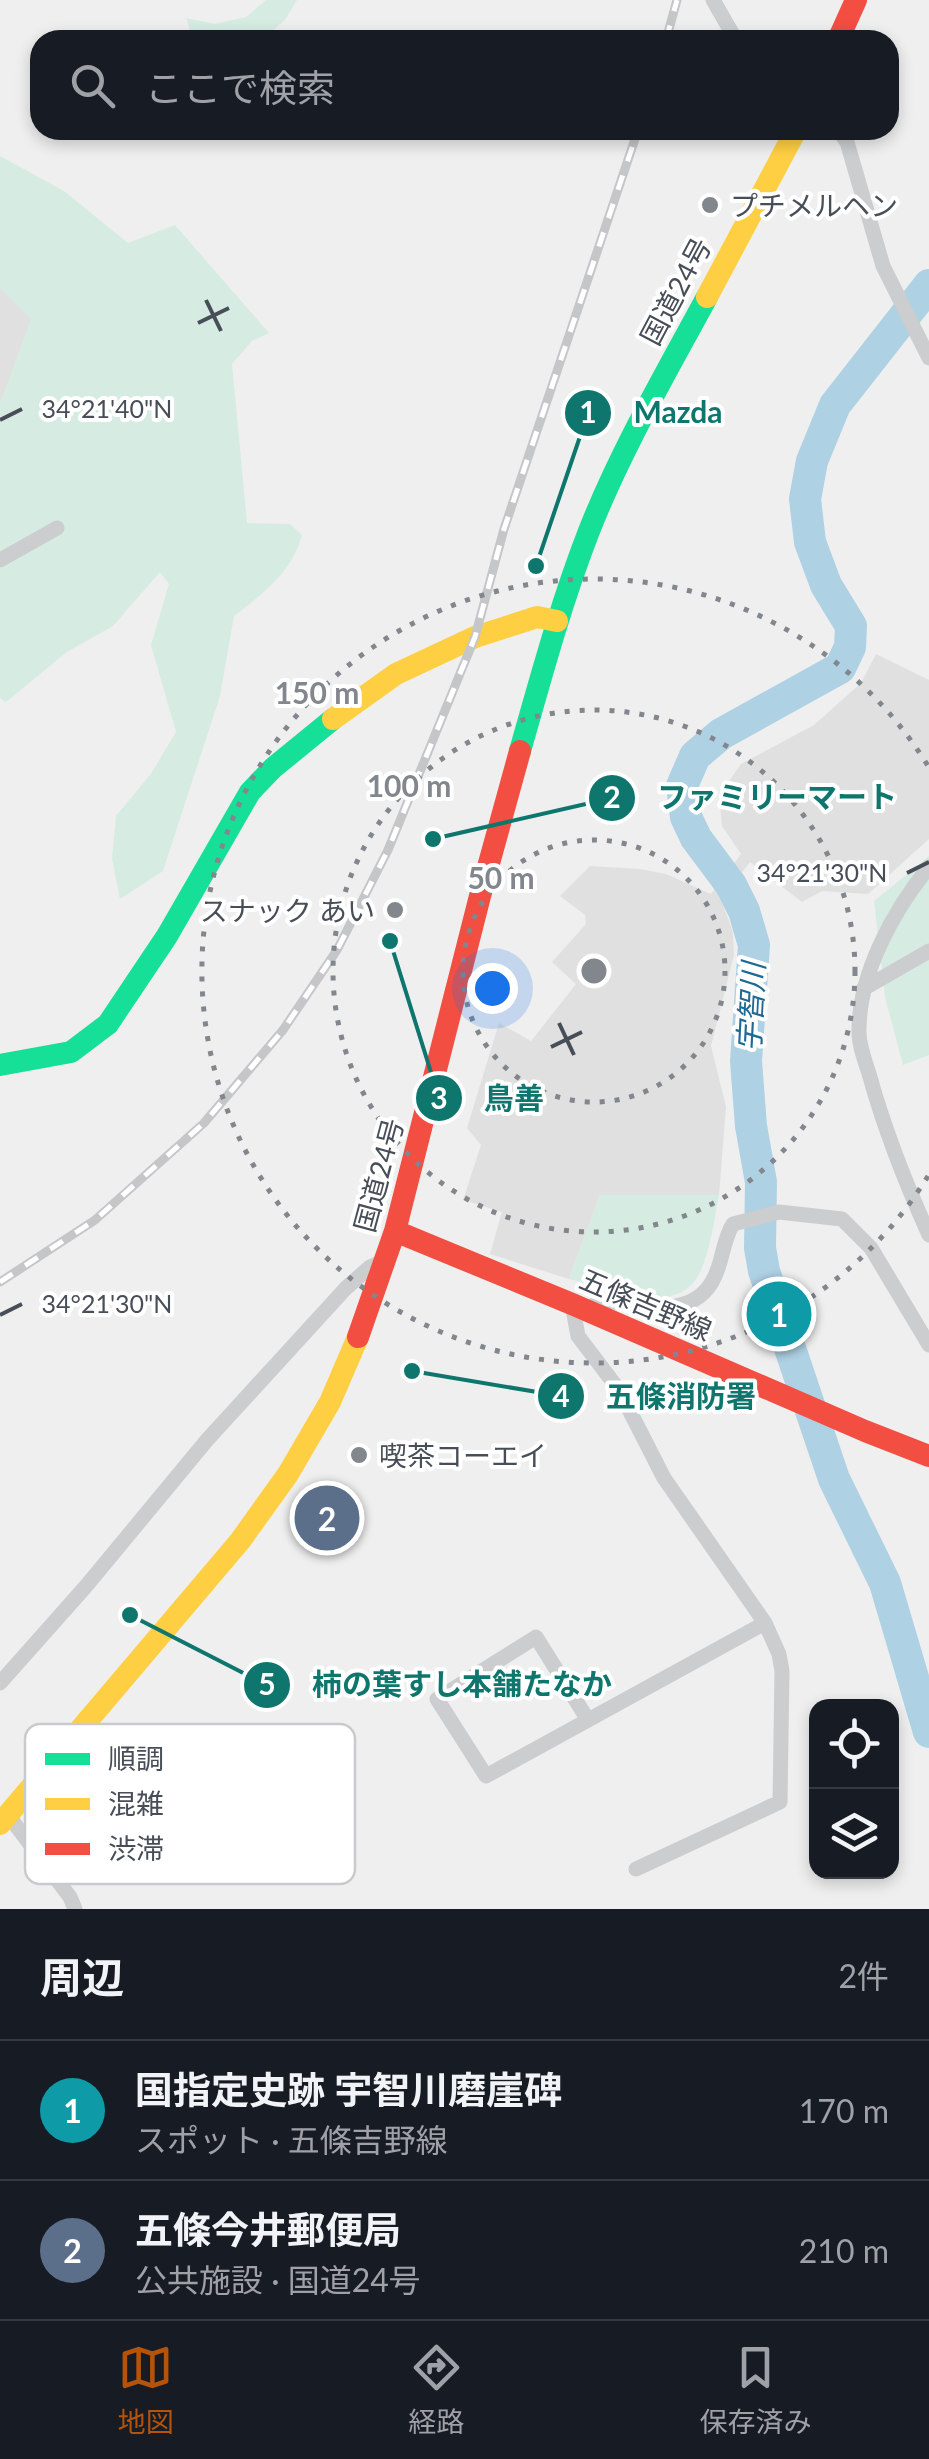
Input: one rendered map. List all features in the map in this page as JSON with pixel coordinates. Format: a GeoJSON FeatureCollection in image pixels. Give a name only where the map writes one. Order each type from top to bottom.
{"type":"FeatureCollection","features":[{"type":"Feature","properties":{"kind":"main road"},"geometry":{"type":"LineString","coordinates":[[842,30],[856,0]]}},
{"type":"Feature","properties":{"kind":"main road","name":"国道24号"},"geometry":{"type":"LineString","coordinates":[[81,1724],[240,1540],[288,1474],[330,1402],[368,1313],[395,1231],[480,896],[557,620],[590,528],[641,419],[791,140]]}},
{"type":"Feature","properties":{"kind":"main road"},"geometry":{"type":"LineString","coordinates":[[0,1065],[72,1052],[108,1024],[166,936],[250,792],[331,720],[396,674],[475,637],[537,617],[557,620]]}},
{"type":"Feature","properties":{"kind":"main road","name":"五條吉野線"},"geometry":{"type":"LineString","coordinates":[[395,1231],[929,1456]]}},
{"type":"Feature","properties":{"kind":"main road","name":"国道24号"},"geometry":{"type":"LineString","coordinates":[[2,1815],[25,1788]]}},
{"type":"Feature","properties":{"kind":"street"},"geometry":{"type":"LineString","coordinates":[[713,0],[730,30]]}},
{"type":"Feature","properties":{"kind":"street"},"geometry":{"type":"LineString","coordinates":[[846,140],[882,266],[929,358]]}},
{"type":"Feature","properties":{"kind":"street"},"geometry":{"type":"LineString","coordinates":[[0,560],[57,528]]}},
{"type":"Feature","properties":{"kind":"street"},"geometry":{"type":"LineString","coordinates":[[929,867],[874,956],[862,989],[858,1036],[881,1116],[929,1234]]}},
{"type":"Feature","properties":{"kind":"street"},"geometry":{"type":"LineString","coordinates":[[862,989],[929,951]]}},
{"type":"Feature","properties":{"kind":"street"},"geometry":{"type":"LineString","coordinates":[[636,1868],[780,1802],[782,1671],[765,1623],[664,1478],[619,1390],[578,1336],[580,1308],[600,1300],[653,1308],[678,1307],[700,1295],[714,1279],[732,1224],[779,1212],[842,1219],[871,1248],[928,1337]]}},
{"type":"Feature","properties":{"kind":"street"},"geometry":{"type":"LineString","coordinates":[[0,1683],[87,1586],[207,1440],[346,1288],[370,1267],[385,1260]]}},
{"type":"Feature","properties":{"kind":"street"},"geometry":{"type":"LineString","coordinates":[[588,1720],[536,1637],[437,1699],[486,1776],[765,1623]]}},
{"type":"Feature","properties":{"kind":"street"},"geometry":{"type":"LineString","coordinates":[[2,1815],[25,1843]]}},
{"type":"Feature","properties":{"kind":"street"},"geometry":{"type":"LineString","coordinates":[[59,1884],[74,1909]]}},
{"type":"Feature","properties":{"kind":"shaded area"},"geometry":{"type":"Polygon","coordinates":[[[0,286],[32,319],[0,404],[0,286]]]}},
{"type":"Feature","properties":{"kind":"shaded area"},"geometry":{"type":"Polygon","coordinates":[[[876,654],[929,680],[929,839],[868,894],[822,891],[802,902],[750,862],[721,900],[733,932],[734,955],[711,1046],[726,1107],[719,1195],[600,1195],[569,1279],[490,1254],[502,1212],[463,1200],[481,1145],[467,1128],[499,1023],[531,1041],[576,984],[552,962],[586,924],[585,915],[560,896],[590,866],[666,874],[711,894],[741,854],[722,826],[719,796],[741,764],[814,725],[861,683],[876,654]]]}},
{"type":"Feature","properties":{"kind":"green space"},"geometry":{"type":"Polygon","coordinates":[[[266,0],[297,0],[274,30],[190,30],[186,18],[215,24],[246,17],[266,0]]]}},
{"type":"Feature","properties":{"kind":"green space"},"geometry":{"type":"Polygon","coordinates":[[[0,156],[64,191],[128,243],[175,225],[269,333],[252,341],[232,364],[247,523],[290,524],[302,535],[284,571],[234,616],[220,696],[163,871],[120,899],[112,859],[116,816],[150,775],[176,732],[151,645],[169,584],[160,572],[113,626],[67,652],[6,702],[0,698],[0,404],[31,319],[0,288],[0,156]]]}},
{"type":"Feature","properties":{"kind":"green space"},"geometry":{"type":"Polygon","coordinates":[[[929,856],[929,1055],[903,1065],[885,997],[874,901],[929,856]]]}},
{"type":"Feature","properties":{"kind":"green space"},"geometry":{"type":"Polygon","coordinates":[[[600,1195],[719,1195],[707,1254],[690,1286],[676,1295],[640,1297],[569,1279],[600,1195]]]}},
{"type":"Feature","properties":{"kind":"waterway","name":"宇智川"},"geometry":{"type":"LineString","coordinates":[[929,285],[835,405],[812,461],[805,499],[810,542],[826,585],[851,626],[850,647],[840,668],[721,734],[695,756],[682,786],[686,817],[696,838],[731,885],[754,945],[746,1061],[751,1126],[761,1182],[760,1248],[764,1271],[834,1479],[885,1583],[929,1732]]}},
{"type":"Feature","properties":{"kind":"railway"},"geometry":{"type":"LineString","coordinates":[[669,30],[677,0]]}},
{"type":"Feature","properties":{"kind":"railway"},"geometry":{"type":"LineString","coordinates":[[0,1282],[95,1220],[204,1123],[283,1030],[337,950],[388,850],[475,637],[504,529],[635,140]]}},
{"type":"Feature","properties":{"kind":"traffic: fast"},"geometry":{"type":"LineString","coordinates":[[520,751],[560,613],[589,531],[630,441],[707,297]]}},
{"type":"Feature","properties":{"kind":"traffic: fast"},"geometry":{"type":"LineString","coordinates":[[0,1065],[71,1052],[108,1024],[167,936],[250,792],[333,719]]}},
{"type":"Feature","properties":{"kind":"traffic: slow"},"geometry":{"type":"LineString","coordinates":[[707,297],[791,140]]}},
{"type":"Feature","properties":{"kind":"traffic: slow"},"geometry":{"type":"LineString","coordinates":[[333,719],[396,674],[475,637],[537,617],[557,621]]}},
{"type":"Feature","properties":{"kind":"traffic: slow"},"geometry":{"type":"LineString","coordinates":[[85,1724],[240,1541],[288,1474],[330,1402],[358,1337]]}},
{"type":"Feature","properties":{"kind":"traffic: slow"},"geometry":{"type":"LineString","coordinates":[[0,1824],[25,1795]]}},
{"type":"Feature","properties":{"kind":"traffic: jam"},"geometry":{"type":"LineString","coordinates":[[842,30],[856,0]]}},
{"type":"Feature","properties":{"kind":"traffic: jam"},"geometry":{"type":"LineString","coordinates":[[358,1337],[395,1231],[520,751]]}},
{"type":"Feature","properties":{"kind":"traffic: jam"},"geometry":{"type":"LineString","coordinates":[[395,1231],[929,1456]]}},
{"type":"Feature","properties":{"kind":"place","name":"プチメルヘン"},"geometry":{"type":"Point","coordinates":[710,205]}},
{"type":"Feature","properties":{"kind":"place","name":"Mazda"},"geometry":{"type":"Point","coordinates":[536,566]}},
{"type":"Feature","properties":{"kind":"place","name":"ファミリーマート"},"geometry":{"type":"Point","coordinates":[433,839]}},
{"type":"Feature","properties":{"kind":"place","name":"スナック あい"},"geometry":{"type":"Point","coordinates":[395,910]}},
{"type":"Feature","properties":{"kind":"place","name":"鳥善"},"geometry":{"type":"Point","coordinates":[390,941]}},
{"type":"Feature","properties":{"kind":"place","name":"国指定史跡 宇智川磨崖碑"},"geometry":{"type":"Point","coordinates":[779,1314]}},
{"type":"Feature","properties":{"kind":"place","name":"五條消防署"},"geometry":{"type":"Point","coordinates":[412,1371]}},
{"type":"Feature","properties":{"kind":"place","name":"喫茶コーエイ"},"geometry":{"type":"Point","coordinates":[359,1455]}},
{"type":"Feature","properties":{"kind":"place","name":"五條今井郵便局"},"geometry":{"type":"Point","coordinates":[327,1518]}},
{"type":"Feature","properties":{"kind":"place","name":"柿の葉すし本舗たなか"},"geometry":{"type":"Point","coordinates":[130,1615]}}]}
